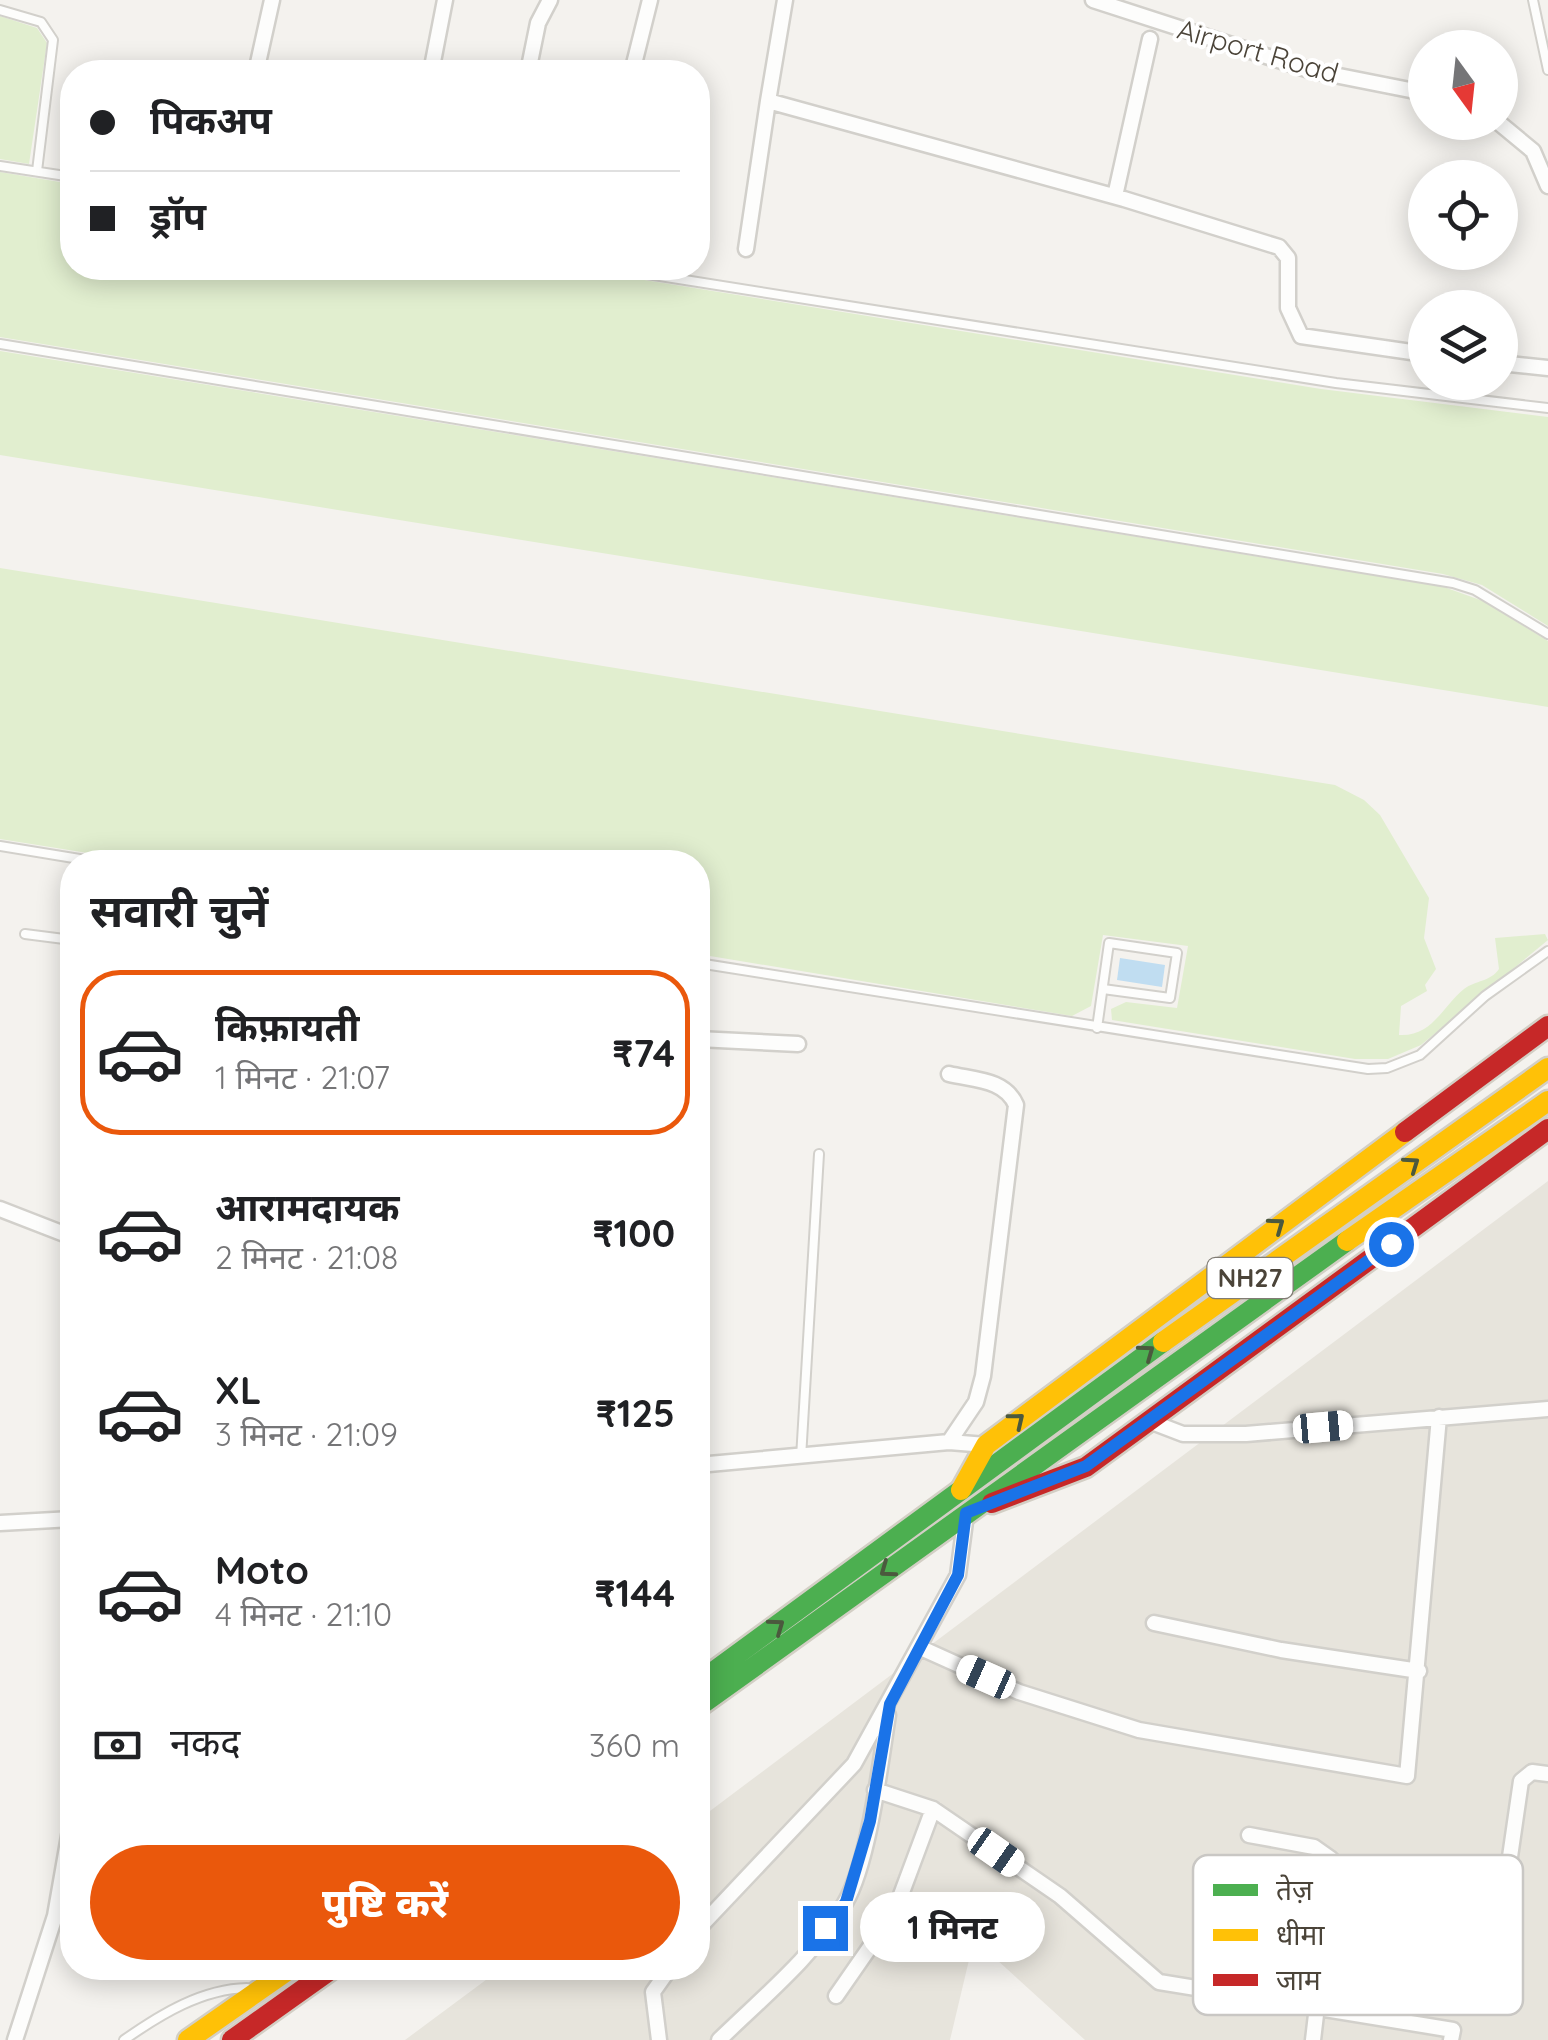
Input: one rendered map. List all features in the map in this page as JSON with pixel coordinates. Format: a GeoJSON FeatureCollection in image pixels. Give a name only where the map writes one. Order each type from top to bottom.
{"type":"FeatureCollection","features":[{"type":"Feature","properties":{"kind":"main road"},"geometry":{"type":"LineString","coordinates":[[962,1504],[986,1445],[1548,1026]]}},
{"type":"Feature","properties":{"kind":"main road","name":"NH27"},"geometry":{"type":"LineString","coordinates":[[710,1698],[962,1504],[1149,1351],[1548,1068]]}},
{"type":"Feature","properties":{"kind":"main road","name":"NH27"},"geometry":{"type":"LineString","coordinates":[[710,1675],[1548,1101]]}},
{"type":"Feature","properties":{"kind":"main road"},"geometry":{"type":"LineString","coordinates":[[962,1504],[1086,1466],[1548,1129]]}},
{"type":"Feature","properties":{"kind":"main road"},"geometry":{"type":"LineString","coordinates":[[188,2040],[274,1980]]}},
{"type":"Feature","properties":{"kind":"main road"},"geometry":{"type":"LineString","coordinates":[[232,2040],[256,2031],[318,1980]]}},
{"type":"Feature","properties":{"kind":"street"},"geometry":{"type":"LineString","coordinates":[[259,60],[272,0]]}},
{"type":"Feature","properties":{"kind":"street"},"geometry":{"type":"LineString","coordinates":[[433,60],[445,0]]}},
{"type":"Feature","properties":{"kind":"street"},"geometry":{"type":"LineString","coordinates":[[530,60],[538,22],[550,0]]}},
{"type":"Feature","properties":{"kind":"street"},"geometry":{"type":"LineString","coordinates":[[635,60],[650,0]]}},
{"type":"Feature","properties":{"kind":"street"},"geometry":{"type":"LineString","coordinates":[[746,249],[785,0]]}},
{"type":"Feature","properties":{"kind":"street","name":"Airport Road"},"geometry":{"type":"LineString","coordinates":[[1093,0],[1310,70],[1408,90]]}},
{"type":"Feature","properties":{"kind":"street"},"geometry":{"type":"LineString","coordinates":[[1115,196],[1150,39]]}},
{"type":"Feature","properties":{"kind":"street"},"geometry":{"type":"LineString","coordinates":[[768,101],[1115,196],[1279,247],[1288,258],[1288,308],[1301,336],[1408,352]]}},
{"type":"Feature","properties":{"kind":"street"},"geometry":{"type":"LineString","coordinates":[[1518,135],[1540,149],[1548,186]]}},
{"type":"Feature","properties":{"kind":"street"},"geometry":{"type":"LineString","coordinates":[[1518,365],[1548,368]]}},
{"type":"Feature","properties":{"kind":"street"},"geometry":{"type":"LineString","coordinates":[[710,1040],[798,1044]]}},
{"type":"Feature","properties":{"kind":"street"},"geometry":{"type":"LineString","coordinates":[[948,1074],[996,1084],[1010,1091],[1016,1105],[983,1376],[976,1402],[949,1442]]}},
{"type":"Feature","properties":{"kind":"street"},"geometry":{"type":"LineString","coordinates":[[0,1209],[60,1232]]}},
{"type":"Feature","properties":{"kind":"street"},"geometry":{"type":"LineString","coordinates":[[1149,1421],[1183,1434],[1230,1434],[1548,1409]]}},
{"type":"Feature","properties":{"kind":"street"},"geometry":{"type":"LineString","coordinates":[[920,1648],[1019,1692],[1139,1730],[1407,1776],[1439,1417]]}},
{"type":"Feature","properties":{"kind":"street"},"geometry":{"type":"LineString","coordinates":[[710,1463],[949,1442],[986,1445]]}},
{"type":"Feature","properties":{"kind":"street"},"geometry":{"type":"LineString","coordinates":[[710,1916],[854,1764],[958,1575],[962,1504]]}},
{"type":"Feature","properties":{"kind":"street"},"geometry":{"type":"LineString","coordinates":[[0,1522],[60,1520]]}},
{"type":"Feature","properties":{"kind":"street"},"geometry":{"type":"LineString","coordinates":[[1154,1623],[1281,1650],[1419,1671]]}},
{"type":"Feature","properties":{"kind":"street"},"geometry":{"type":"LineString","coordinates":[[719,2040],[804,1955],[846,1902],[876,1790],[890,1704]]}},
{"type":"Feature","properties":{"kind":"street"},"geometry":{"type":"LineString","coordinates":[[1510,1855],[1520,1780],[1532,1772],[1548,1774]]}},
{"type":"Feature","properties":{"kind":"street"},"geometry":{"type":"LineString","coordinates":[[876,1790],[933,1808],[1060,1896],[1158,1982],[1193,1987]]}},
{"type":"Feature","properties":{"kind":"street"},"geometry":{"type":"LineString","coordinates":[[836,1996],[896,1911],[933,1808]]}},
{"type":"Feature","properties":{"kind":"street"},"geometry":{"type":"LineString","coordinates":[[1250,1835],[1314,1846],[1326,1855]]}},
{"type":"Feature","properties":{"kind":"street"},"geometry":{"type":"LineString","coordinates":[[15,2040],[55,1916],[60,1887]]}},
{"type":"Feature","properties":{"kind":"street"},"geometry":{"type":"LineString","coordinates":[[659,2040],[653,1992],[662,1980]]}},
{"type":"Feature","properties":{"kind":"street"},"geometry":{"type":"LineString","coordinates":[[1314,2040],[1318,2015]]}},
{"type":"Feature","properties":{"kind":"street"},"geometry":{"type":"LineString","coordinates":[[1368,2015],[1452,2030],[1451,2040]]}},
{"type":"Feature","properties":{"kind":"street"},"geometry":{"type":"LineString","coordinates":[[1400,2040],[1403,2022]]}},
{"type":"Feature","properties":{"kind":"lane"},"geometry":{"type":"LineString","coordinates":[[1533,0],[1548,70]]}},
{"type":"Feature","properties":{"kind":"lane"},"geometry":{"type":"LineString","coordinates":[[0,10],[41,22],[53,40],[37,171]]}},
{"type":"Feature","properties":{"kind":"lane"},"geometry":{"type":"LineString","coordinates":[[0,166],[60,175]]}},
{"type":"Feature","properties":{"kind":"lane"},"geometry":{"type":"LineString","coordinates":[[685,280],[1352,385],[1548,408]]}},
{"type":"Feature","properties":{"kind":"lane"},"geometry":{"type":"LineString","coordinates":[[0,344],[1454,583],[1475,590],[1548,634]]}},
{"type":"Feature","properties":{"kind":"lane"},"geometry":{"type":"LineString","coordinates":[[0,846],[60,856]]}},
{"type":"Feature","properties":{"kind":"lane"},"geometry":{"type":"LineString","coordinates":[[25,934],[60,938]]}},
{"type":"Feature","properties":{"kind":"lane"},"geometry":{"type":"LineString","coordinates":[[1097,1028],[1102,988],[1109,943],[1177,953],[1170,998],[1102,988]]}},
{"type":"Feature","properties":{"kind":"lane"},"geometry":{"type":"LineString","coordinates":[[710,965],[1344,1067],[1386,1068],[1420,1055],[1485,996],[1548,952]]}},
{"type":"Feature","properties":{"kind":"lane"},"geometry":{"type":"LineString","coordinates":[[801,1458],[819,1154]]}},
{"type":"Feature","properties":{"kind":"lane"},"geometry":{"type":"LineString","coordinates":[[124,2040],[158,2016],[223,1988],[262,1988]]}},
{"type":"Feature","properties":{"kind":"shaded area"},"geometry":{"type":"Polygon","coordinates":[[[1548,1181],[1548,2040],[1085,2040],[974,1939],[950,2040],[405,2040],[486,1980],[710,1980],[710,1811],[1548,1181]]]}},
{"type":"Feature","properties":{"kind":"green space"},"geometry":{"type":"Polygon","coordinates":[[[0,16],[37,28],[47,43],[29,164],[0,159],[0,16]]]}},
{"type":"Feature","properties":{"kind":"green space"},"geometry":{"type":"Polygon","coordinates":[[[0,172],[60,182],[60,280],[644,280],[1321,389],[1548,417],[1548,626],[1482,585],[1443,574],[0,337],[0,172]]]}},
{"type":"Feature","properties":{"kind":"green space"},"geometry":{"type":"Polygon","coordinates":[[[0,351],[1444,587],[1483,601],[1548,641],[1548,707],[0,455],[0,351]]]}},
{"type":"Feature","properties":{"kind":"green space"},"geometry":{"type":"Polygon","coordinates":[[[0,568],[1335,785],[1364,800],[1380,815],[1429,898],[1424,938],[1436,969],[1425,985],[1427,991],[1401,1006],[1399,1035],[1428,1026],[1464,989],[1499,969],[1495,938],[1545,934],[1548,940],[1421,1045],[1388,1059],[1355,1059],[1112,1020],[1111,1009],[1126,1002],[1177,1008],[1188,946],[1103,935],[1091,1006],[1072,1016],[710,956],[710,850],[69,850],[0,839],[0,568]]]}},
{"type":"Feature","properties":{"kind":"water"},"geometry":{"type":"Polygon","coordinates":[[[1120,958],[1165,965],[1162,987],[1117,980],[1120,958]]]}},
{"type":"Feature","properties":{"kind":"traffic: fast"},"geometry":{"type":"LineString","coordinates":[[710,1698],[1347,1241]]}},
{"type":"Feature","properties":{"kind":"traffic: fast"},"geometry":{"type":"LineString","coordinates":[[710,1674],[1163,1342]]}},
{"type":"Feature","properties":{"kind":"traffic: slow"},"geometry":{"type":"LineString","coordinates":[[1163,1342],[1548,1068]]}},
{"type":"Feature","properties":{"kind":"traffic: slow"},"geometry":{"type":"LineString","coordinates":[[1347,1241],[1548,1101]]}},
{"type":"Feature","properties":{"kind":"traffic: slow"},"geometry":{"type":"LineString","coordinates":[[961,1490],[986,1445],[1405,1132]]}},
{"type":"Feature","properties":{"kind":"traffic: slow"},"geometry":{"type":"LineString","coordinates":[[188,2040],[274,1980]]}},
{"type":"Feature","properties":{"kind":"traffic: jam"},"geometry":{"type":"LineString","coordinates":[[1405,1132],[1548,1026]]}},
{"type":"Feature","properties":{"kind":"traffic: jam"},"geometry":{"type":"LineString","coordinates":[[992,1503],[1086,1467],[1548,1129]]}},
{"type":"Feature","properties":{"kind":"traffic: jam"},"geometry":{"type":"LineString","coordinates":[[232,2040],[316,1980]]}},
{"type":"Feature","properties":{"kind":"route"},"geometry":{"type":"LineString","coordinates":[[825,1928],[846,1902],[870,1821],[890,1704],[958,1575],[966,1513],[1086,1466],[1391,1244]]}}]}
